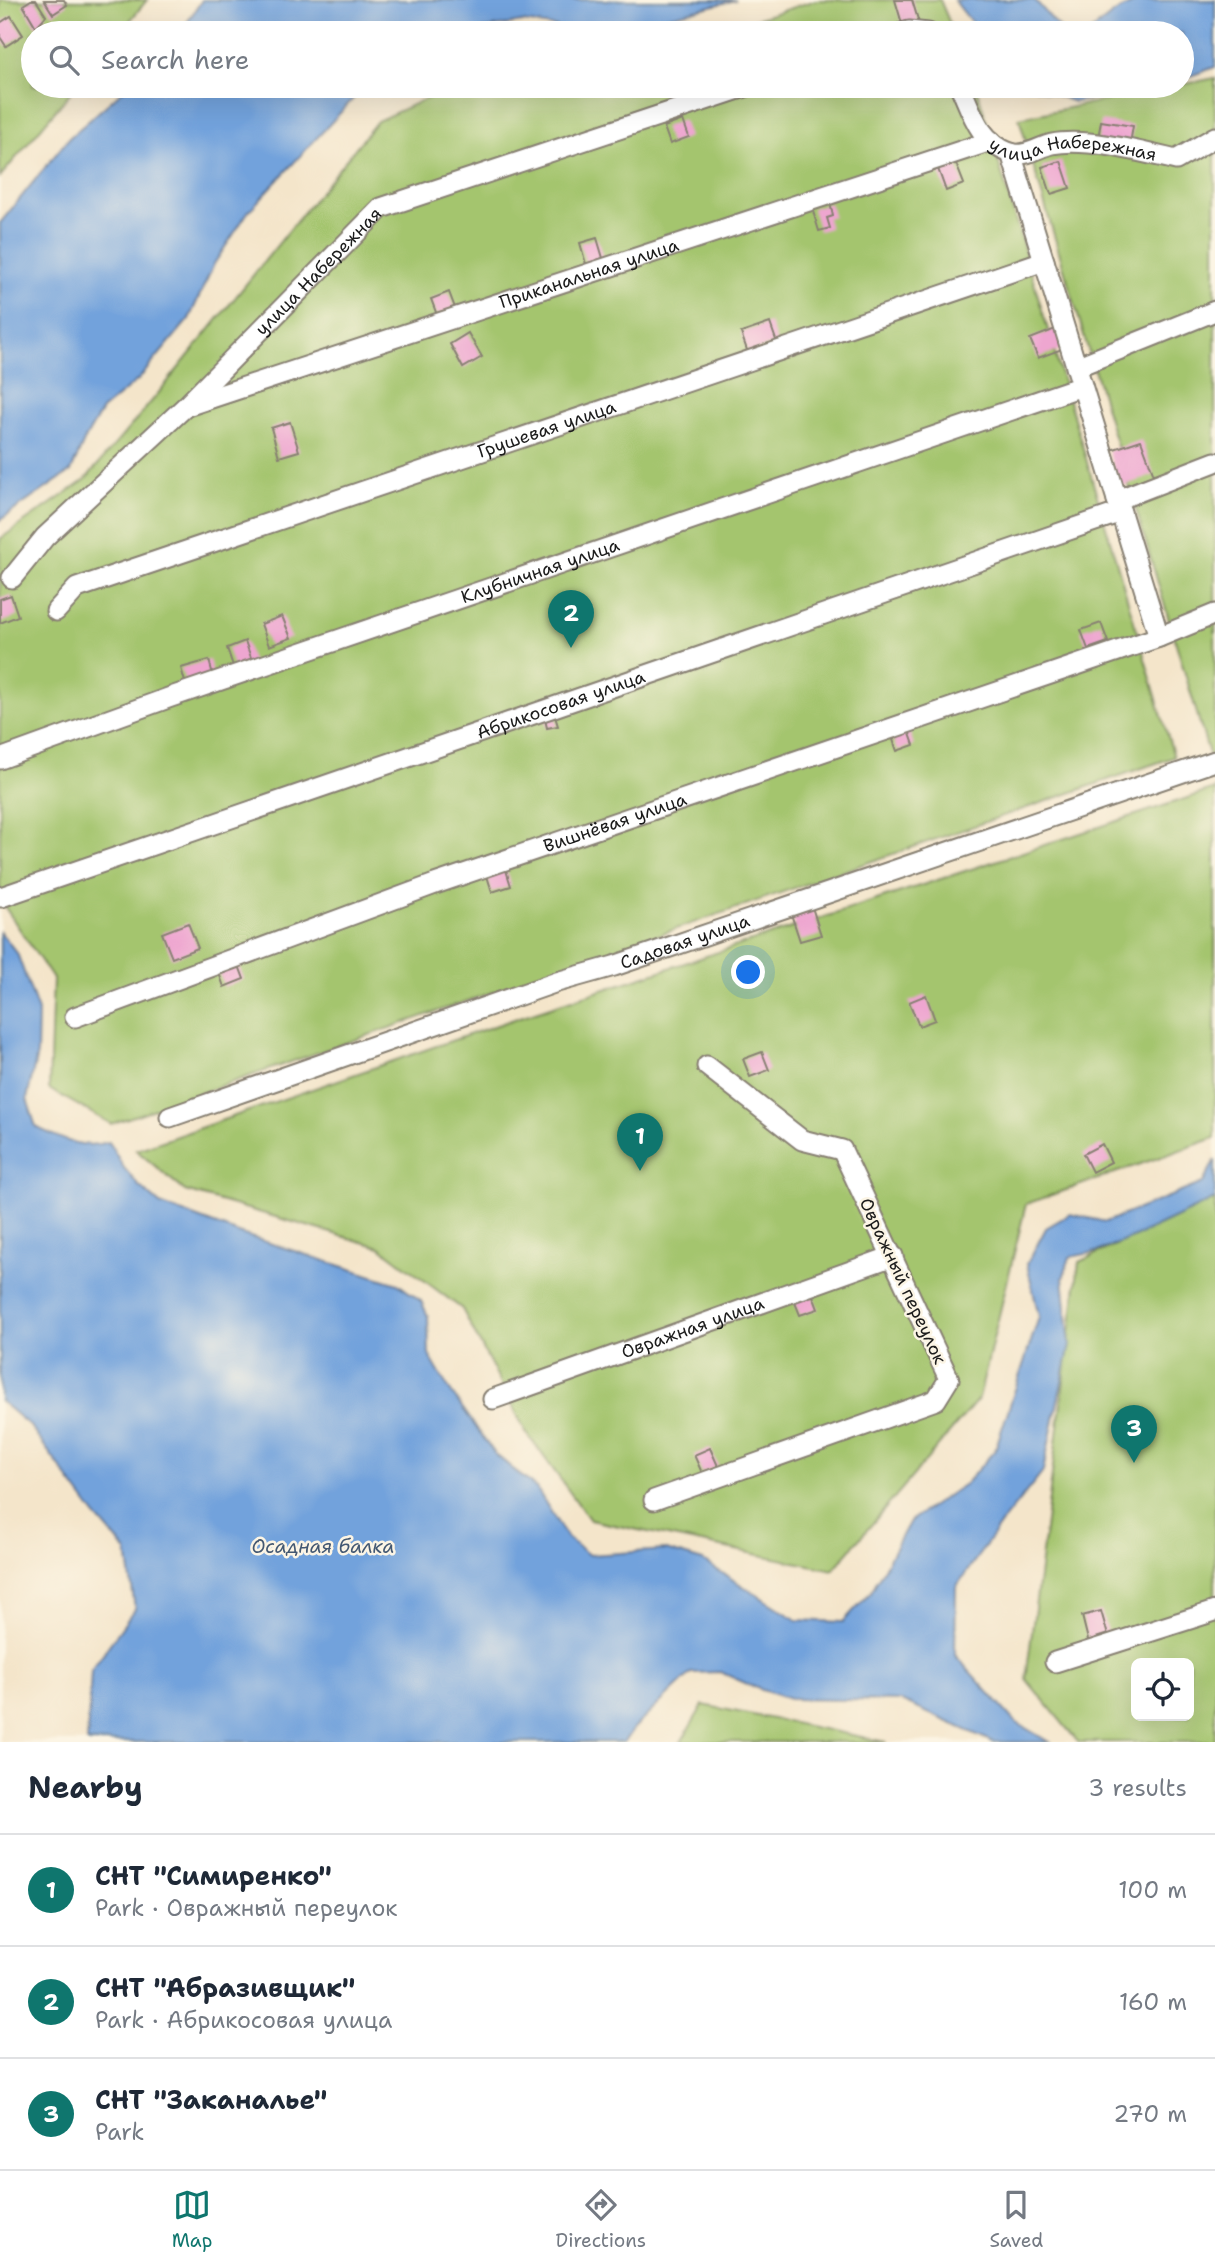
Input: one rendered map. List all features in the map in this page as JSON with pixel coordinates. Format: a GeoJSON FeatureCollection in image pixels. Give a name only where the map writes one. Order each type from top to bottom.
{"type":"FeatureCollection","features":[{"type":"Feature","properties":{"kind":"street","name":"улица Набережная"},"geometry":{"type":"LineString","coordinates":[[12,578],[45,537],[186,406],[381,208],[712,98]]}},
{"type":"Feature","properties":{"kind":"street","name":"улица Набережная"},"geometry":{"type":"LineString","coordinates":[[965,98],[980,131],[1011,153],[1021,154],[1054,144],[1097,144],[1176,160],[1215,137]]}},
{"type":"Feature","properties":{"kind":"street","name":"Приканальная улица"},"geometry":{"type":"LineString","coordinates":[[186,406],[991,141]]}},
{"type":"Feature","properties":{"kind":"street"},"geometry":{"type":"LineString","coordinates":[[1011,153],[1159,637]]}},
{"type":"Feature","properties":{"kind":"street","name":"Грушевая улица"},"geometry":{"type":"LineString","coordinates":[[56,611],[77,588],[1044,261]]}},
{"type":"Feature","properties":{"kind":"street"},"geometry":{"type":"LineString","coordinates":[[1079,376],[1215,311]]}},
{"type":"Feature","properties":{"kind":"street","name":"Клубничная улица"},"geometry":{"type":"LineString","coordinates":[[0,759],[1079,376]]}},
{"type":"Feature","properties":{"kind":"street","name":"Абрикосовая улица"},"geometry":{"type":"LineString","coordinates":[[1,897],[1119,506],[1215,462]]}},
{"type":"Feature","properties":{"kind":"street","name":"Вишнёвая улица"},"geometry":{"type":"LineString","coordinates":[[75,1017],[435,884],[1159,637],[1215,614]]}},
{"type":"Feature","properties":{"kind":"street","name":"Садовая улица"},"geometry":{"type":"LineString","coordinates":[[170,1117],[556,982],[614,966],[1207,764]]}},
{"type":"Feature","properties":{"kind":"street","name":"Овражный переулок"},"geometry":{"type":"LineString","coordinates":[[654,1500],[936,1400],[949,1378],[842,1150],[802,1140],[707,1066]]}},
{"type":"Feature","properties":{"kind":"street","name":"Овражная улица"},"geometry":{"type":"LineString","coordinates":[[493,1399],[892,1256]]}},
{"type":"Feature","properties":{"kind":"street"},"geometry":{"type":"LineString","coordinates":[[1055,1662],[1215,1611]]}},
{"type":"Feature","properties":{"kind":"green space"},"geometry":{"type":"Polygon","coordinates":[[[0,0],[147,0],[130,21],[21,21],[21,98],[66,98],[0,177],[0,0]]]}},
{"type":"Feature","properties":{"kind":"green space"},"geometry":{"type":"Polygon","coordinates":[[[816,0],[940,0],[949,21],[750,21],[816,0]]]}},
{"type":"Feature","properties":{"kind":"green space"},"geometry":{"type":"Polygon","coordinates":[[[1215,78],[1215,774],[1019,118],[1117,98],[1194,98],[1194,82],[1215,78]]]}},
{"type":"Feature","properties":{"kind":"green space"},"geometry":{"type":"Polygon","coordinates":[[[428,98],[980,98],[1174,757],[111,1124],[49,1089],[53,979],[0,900],[0,539],[85,480],[157,395],[377,121],[428,98]]]}},
{"type":"Feature","properties":{"kind":"green space"},"geometry":{"type":"Polygon","coordinates":[[[1215,789],[1215,1138],[1026,1204],[979,1398],[833,1570],[590,1520],[526,1432],[462,1309],[380,1247],[185,1191],[136,1150],[520,1017],[1215,789]]]}},
{"type":"Feature","properties":{"kind":"green space"},"geometry":{"type":"Polygon","coordinates":[[[1215,1198],[1215,1742],[1078,1742],[1026,1679],[1079,1262],[1215,1198]]]}},
{"type":"Feature","properties":{"kind":"green space"},"geometry":{"type":"Polygon","coordinates":[[[703,1705],[887,1742],[681,1742],[703,1705]]]}},
{"type":"Feature","properties":{"kind":"water"},"geometry":{"type":"Polygon","coordinates":[[[202,0],[736,0],[651,21],[188,21],[202,0]]]}},
{"type":"Feature","properties":{"kind":"water"},"geometry":{"type":"Polygon","coordinates":[[[954,0],[1035,0],[1053,21],[971,21],[954,0]]]}},
{"type":"Feature","properties":{"kind":"water"},"geometry":{"type":"Polygon","coordinates":[[[1215,0],[1215,67],[1194,75],[1194,21],[1104,21],[1137,1],[1215,0]]]}},
{"type":"Feature","properties":{"kind":"water"},"geometry":{"type":"Polygon","coordinates":[[[114,98],[354,98],[248,212],[214,264],[189,319],[139,379],[102,410],[71,471],[0,520],[0,223],[69,138],[114,98]]]}},
{"type":"Feature","properties":{"kind":"water"},"geometry":{"type":"Polygon","coordinates":[[[1063,98],[1097,98],[1074,102],[1063,98]]]}},
{"type":"Feature","properties":{"kind":"water","name":"Осадная балка"},"geometry":{"type":"Polygon","coordinates":[[[0,932],[17,953],[38,1011],[37,1054],[27,1099],[36,1127],[80,1144],[109,1142],[124,1168],[139,1186],[160,1204],[244,1235],[398,1284],[421,1301],[428,1316],[429,1355],[447,1386],[495,1454],[537,1489],[567,1538],[589,1555],[666,1550],[703,1561],[797,1620],[843,1622],[871,1592],[910,1521],[966,1483],[995,1450],[1039,1317],[1027,1264],[1046,1228],[1070,1214],[1106,1222],[1203,1183],[1215,1160],[1215,1199],[1137,1236],[1096,1252],[1070,1257],[1063,1278],[1070,1345],[1043,1471],[956,1587],[955,1655],[1014,1721],[1049,1742],[993,1742],[901,1701],[789,1699],[720,1672],[691,1673],[633,1729],[624,1742],[87,1742],[91,1670],[135,1609],[127,1552],[95,1515],[29,1425],[0,1401],[0,932]]]}},
{"type":"Feature","properties":{"kind":"building"},"geometry":{"type":"Polygon","coordinates":[[[36,0],[46,16],[41,21],[32,21],[23,5],[36,0]]]}},
{"type":"Feature","properties":{"kind":"building"},"geometry":{"type":"Polygon","coordinates":[[[44,0],[64,0],[67,5],[53,14],[44,0]]]}},
{"type":"Feature","properties":{"kind":"building"},"geometry":{"type":"Polygon","coordinates":[[[895,0],[912,0],[918,21],[901,21],[895,0]]]}},
{"type":"Feature","properties":{"kind":"building"},"geometry":{"type":"Polygon","coordinates":[[[11,16],[21,36],[6,46],[0,37],[0,23],[11,16]]]}},
{"type":"Feature","properties":{"kind":"building"},"geometry":{"type":"Polygon","coordinates":[[[683,120],[689,137],[670,144],[664,127],[683,120]]]}},
{"type":"Feature","properties":{"kind":"building"},"geometry":{"type":"Polygon","coordinates":[[[1101,121],[1133,126],[1129,150],[1097,144],[1101,121]]]}},
{"type":"Feature","properties":{"kind":"building"},"geometry":{"type":"Polygon","coordinates":[[[955,161],[964,184],[946,191],[936,163],[955,161]]]}},
{"type":"Feature","properties":{"kind":"building"},"geometry":{"type":"Polygon","coordinates":[[[1061,161],[1070,188],[1051,194],[1042,167],[1061,161]]]}},
{"type":"Feature","properties":{"kind":"building"},"geometry":{"type":"Polygon","coordinates":[[[830,203],[833,216],[827,218],[830,228],[819,231],[812,208],[830,203]]]}},
{"type":"Feature","properties":{"kind":"building"},"geometry":{"type":"Polygon","coordinates":[[[597,238],[603,258],[586,264],[580,243],[597,238]]]}},
{"type":"Feature","properties":{"kind":"building"},"geometry":{"type":"Polygon","coordinates":[[[449,292],[455,308],[437,315],[431,299],[449,292]]]}},
{"type":"Feature","properties":{"kind":"building"},"geometry":{"type":"Polygon","coordinates":[[[770,323],[777,343],[748,353],[741,333],[770,323]]]}},
{"type":"Feature","properties":{"kind":"building"},"geometry":{"type":"Polygon","coordinates":[[[1058,328],[1065,348],[1038,358],[1030,339],[1058,328]]]}},
{"type":"Feature","properties":{"kind":"building"},"geometry":{"type":"Polygon","coordinates":[[[468,333],[482,357],[463,368],[450,344],[468,333]]]}},
{"type":"Feature","properties":{"kind":"building"},"geometry":{"type":"Polygon","coordinates":[[[290,422],[299,451],[279,457],[271,428],[290,422]]]}},
{"type":"Feature","properties":{"kind":"building"},"geometry":{"type":"Polygon","coordinates":[[[1141,440],[1154,475],[1120,487],[1108,451],[1141,440]]]}},
{"type":"Feature","properties":{"kind":"building"},"geometry":{"type":"Polygon","coordinates":[[[11,595],[18,616],[0,623],[0,599],[11,595]]]}},
{"type":"Feature","properties":{"kind":"building"},"geometry":{"type":"Polygon","coordinates":[[[282,616],[291,638],[269,646],[261,624],[282,616]]]}},
{"type":"Feature","properties":{"kind":"building"},"geometry":{"type":"Polygon","coordinates":[[[1101,623],[1108,642],[1088,649],[1081,630],[1101,623]]]}},
{"type":"Feature","properties":{"kind":"building"},"geometry":{"type":"Polygon","coordinates":[[[245,641],[253,663],[234,669],[227,648],[245,641]]]}},
{"type":"Feature","properties":{"kind":"building"},"geometry":{"type":"Polygon","coordinates":[[[209,660],[213,675],[185,682],[181,668],[209,660]]]}},
{"type":"Feature","properties":{"kind":"building"},"geometry":{"type":"Polygon","coordinates":[[[554,713],[558,726],[547,728],[544,715],[554,713]]]}},
{"type":"Feature","properties":{"kind":"building"},"geometry":{"type":"Polygon","coordinates":[[[908,728],[914,745],[897,751],[891,734],[908,728]]]}},
{"type":"Feature","properties":{"kind":"building"},"geometry":{"type":"Polygon","coordinates":[[[506,870],[511,886],[492,892],[487,876],[506,870]]]}},
{"type":"Feature","properties":{"kind":"building"},"geometry":{"type":"Polygon","coordinates":[[[811,904],[821,935],[800,941],[790,911],[811,904]]]}},
{"type":"Feature","properties":{"kind":"building"},"geometry":{"type":"Polygon","coordinates":[[[188,923],[198,948],[172,958],[162,933],[188,923]]]}},
{"type":"Feature","properties":{"kind":"building"},"geometry":{"type":"Polygon","coordinates":[[[238,963],[244,979],[224,987],[218,970],[238,963]]]}},
{"type":"Feature","properties":{"kind":"building"},"geometry":{"type":"Polygon","coordinates":[[[926,995],[935,1020],[919,1026],[909,1002],[926,995]]]}},
{"type":"Feature","properties":{"kind":"building"},"geometry":{"type":"Polygon","coordinates":[[[762,1052],[769,1070],[750,1077],[743,1059],[762,1052]]]}},
{"type":"Feature","properties":{"kind":"building"},"geometry":{"type":"Polygon","coordinates":[[[1102,1144],[1111,1162],[1092,1172],[1083,1154],[1102,1144]]]}},
{"type":"Feature","properties":{"kind":"building"},"geometry":{"type":"Polygon","coordinates":[[[812,1293],[818,1309],[800,1315],[794,1300],[812,1293]]]}},
{"type":"Feature","properties":{"kind":"building"},"geometry":{"type":"Polygon","coordinates":[[[710,1448],[718,1466],[702,1473],[694,1455],[710,1448]]]}},
{"type":"Feature","properties":{"kind":"building"},"geometry":{"type":"Polygon","coordinates":[[[1101,1611],[1109,1639],[1089,1644],[1082,1616],[1101,1611]]]}},
{"type":"Feature","properties":{"kind":"place","name":"СНТ \"Абразивщик\""},"geometry":{"type":"Point","coordinates":[571,648]}},
{"type":"Feature","properties":{"kind":"place","name":"СНТ \"Симиренко\""},"geometry":{"type":"Point","coordinates":[640,1171]}},
{"type":"Feature","properties":{"kind":"place","name":"СНТ \"Заканалье\""},"geometry":{"type":"Point","coordinates":[1134,1463]}}]}
